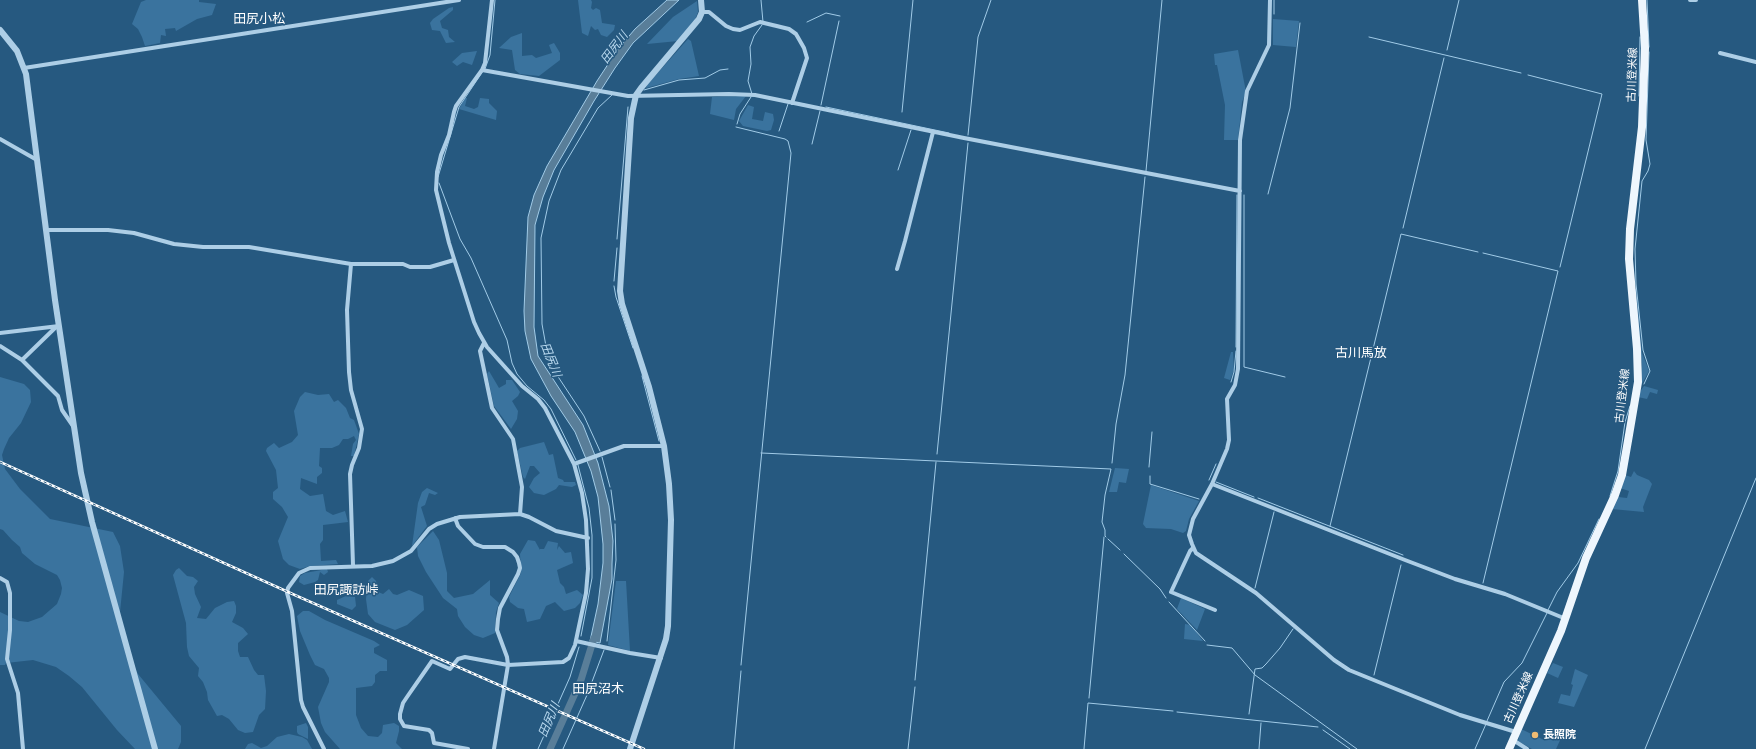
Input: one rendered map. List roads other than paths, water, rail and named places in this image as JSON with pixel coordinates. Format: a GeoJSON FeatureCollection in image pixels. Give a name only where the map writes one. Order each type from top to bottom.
{"type":"FeatureCollection","features":[{"type":"Feature","properties":{"kind":"main road","name":"古川登米線"},"geometry":{"type":"LineString","coordinates":[[1509,749],[1566,619],[1586,558],[1619,484],[1626,450],[1638,382],[1629,260],[1630,229],[1642,127],[1645,48],[1642,0]]}},
{"type":"Feature","properties":{"kind":"street"},"geometry":{"type":"LineString","coordinates":[[24,68],[459,0]]}},
{"type":"Feature","properties":{"kind":"street"},"geometry":{"type":"LineString","coordinates":[[468,749],[434,743],[432,733],[429,730],[404,726],[400,720],[403,703],[432,661],[450,669],[458,659],[465,657],[508,665],[564,662],[569,658],[576,641],[586,593],[588,538],[582,493],[574,464],[545,408],[522,386],[484,343],[474,322],[454,260],[436,190],[435,180],[441,155],[449,135],[454,112],[483,71],[492,0]]}},
{"type":"Feature","properties":{"kind":"street"},"geometry":{"type":"LineString","coordinates":[[630,749],[666,640],[671,557],[669,484],[664,446],[649,386],[622,304],[620,291],[631,118],[636,95],[699,19],[702,12],[701,0]]}},
{"type":"Feature","properties":{"kind":"street"},"geometry":{"type":"LineString","coordinates":[[1270,0],[1269,45],[1247,91],[1240,140],[1238,369],[1235,385],[1227,399],[1230,426],[1227,449],[1212,484],[1190,528],[1189,535],[1193,548],[1202,558],[1256,593],[1334,660],[1349,670],[1398,691],[1486,724],[1516,732]]}},
{"type":"Feature","properties":{"kind":"street"},"geometry":{"type":"LineString","coordinates":[[1690,0],[1696,0]]}},
{"type":"Feature","properties":{"kind":"street"},"geometry":{"type":"LineString","coordinates":[[702,12],[709,12],[726,26],[733,29],[740,30],[760,22],[765,22],[789,29],[796,34],[804,48],[807,58],[806,66],[792,103]]}},
{"type":"Feature","properties":{"kind":"street"},"geometry":{"type":"LineString","coordinates":[[0,30],[17,51],[24,68],[58,326],[81,473],[92,522],[154,749]]}},
{"type":"Feature","properties":{"kind":"street"},"geometry":{"type":"LineString","coordinates":[[1720,52],[1756,62]]}},
{"type":"Feature","properties":{"kind":"street"},"geometry":{"type":"LineString","coordinates":[[483,71],[628,96],[756,95],[933,132],[1240,191]]}},
{"type":"Feature","properties":{"kind":"street"},"geometry":{"type":"LineString","coordinates":[[897,269],[906,241],[933,132]]}},
{"type":"Feature","properties":{"kind":"street"},"geometry":{"type":"LineString","coordinates":[[0,139],[37,160]]}},
{"type":"Feature","properties":{"kind":"street"},"geometry":{"type":"LineString","coordinates":[[46,230],[108,230],[134,234],[174,244],[203,247],[249,247],[351,264],[403,264],[410,267],[430,267],[454,260]]}},
{"type":"Feature","properties":{"kind":"street"},"geometry":{"type":"LineString","coordinates":[[351,264],[347,310],[349,372],[351,390],[362,429],[359,448],[350,474],[353,565]]}},
{"type":"Feature","properties":{"kind":"street"},"geometry":{"type":"LineString","coordinates":[[0,333],[58,326]]}},
{"type":"Feature","properties":{"kind":"street"},"geometry":{"type":"LineString","coordinates":[[22,360],[58,326]]}},
{"type":"Feature","properties":{"kind":"street"},"geometry":{"type":"LineString","coordinates":[[484,343],[480,351],[492,408],[511,434],[514,446],[522,487],[520,514]]}},
{"type":"Feature","properties":{"kind":"street"},"geometry":{"type":"LineString","coordinates":[[0,346],[22,360],[58,396],[62,410],[74,428]]}},
{"type":"Feature","properties":{"kind":"street"},"geometry":{"type":"LineString","coordinates":[[574,464],[624,446],[664,446]]}},
{"type":"Feature","properties":{"kind":"street"},"geometry":{"type":"LineString","coordinates":[[1212,484],[1404,560],[1455,579],[1505,594],[1566,619]]}},
{"type":"Feature","properties":{"kind":"street"},"geometry":{"type":"LineString","coordinates":[[324,749],[301,700],[292,611],[287,593],[288,588],[299,573],[310,568],[383,564],[403,557],[411,551],[429,529],[436,524],[454,518],[520,514],[556,531],[588,538]]}},
{"type":"Feature","properties":{"kind":"street"},"geometry":{"type":"LineString","coordinates":[[454,518],[458,526],[475,544],[483,547],[505,547],[517,556],[520,568],[500,608],[498,619],[497,630],[507,657],[508,665],[494,749]]}},
{"type":"Feature","properties":{"kind":"street"},"geometry":{"type":"LineString","coordinates":[[1193,548],[1190,551],[1171,592],[1215,610]]}},
{"type":"Feature","properties":{"kind":"street"},"geometry":{"type":"LineString","coordinates":[[0,578],[7,582],[10,593],[10,630],[7,659],[18,693],[23,748],[29,749]]}},
{"type":"Feature","properties":{"kind":"street"},"geometry":{"type":"LineString","coordinates":[[576,641],[661,658]]}},
{"type":"Feature","properties":{"kind":"street"},"geometry":{"type":"LineString","coordinates":[[1512,740],[1527,749]]}},
{"type":"Feature","properties":{"kind":"waterway"},"geometry":{"type":"LineString","coordinates":[[485,69],[490,55],[495,0]]}},
{"type":"Feature","properties":{"kind":"waterway"},"geometry":{"type":"LineString","coordinates":[[761,0],[763,22]]}},
{"type":"Feature","properties":{"kind":"waterway"},"geometry":{"type":"LineString","coordinates":[[902,112],[913,0]]}},
{"type":"Feature","properties":{"kind":"waterway"},"geometry":{"type":"LineString","coordinates":[[968,135],[978,37],[991,0]]}},
{"type":"Feature","properties":{"kind":"waterway"},"geometry":{"type":"LineString","coordinates":[[1146,171],[1162,0]]}},
{"type":"Feature","properties":{"kind":"waterway"},"geometry":{"type":"LineString","coordinates":[[1274,0],[1274,14]]}},
{"type":"Feature","properties":{"kind":"waterway"},"geometry":{"type":"LineString","coordinates":[[1447,50],[1459,0]]}},
{"type":"Feature","properties":{"kind":"waterway"},"geometry":{"type":"LineString","coordinates":[[1647,0],[1649,47]]}},
{"type":"Feature","properties":{"kind":"waterway"},"geometry":{"type":"LineString","coordinates":[[807,22],[826,13],[840,16]]}},
{"type":"Feature","properties":{"kind":"waterway"},"geometry":{"type":"LineString","coordinates":[[821,105],[839,21]]}},
{"type":"Feature","properties":{"kind":"waterway"},"geometry":{"type":"LineString","coordinates":[[1268,194],[1290,108],[1300,23]]}},
{"type":"Feature","properties":{"kind":"waterway"},"geometry":{"type":"LineString","coordinates":[[752,94],[748,81],[751,64],[750,47],[754,36],[762,25]]}},
{"type":"Feature","properties":{"kind":"waterway"},"geometry":{"type":"LineString","coordinates":[[1369,37],[1521,73]]}},
{"type":"Feature","properties":{"kind":"waterway"},"geometry":{"type":"LineString","coordinates":[[1639,96],[1640,37]]}},
{"type":"Feature","properties":{"kind":"waterway"},"geometry":{"type":"LineString","coordinates":[[1644,384],[1650,371],[1643,350],[1636,284],[1635,249],[1642,181],[1650,164],[1646,140],[1649,52]]}},
{"type":"Feature","properties":{"kind":"waterway"},"geometry":{"type":"LineString","coordinates":[[1403,228],[1444,58]]}},
{"type":"Feature","properties":{"kind":"waterway"},"geometry":{"type":"LineString","coordinates":[[644,90],[679,80],[705,78],[720,70],[728,69]]}},
{"type":"Feature","properties":{"kind":"waterway"},"geometry":{"type":"LineString","coordinates":[[438,177],[459,107],[483,71]]}},
{"type":"Feature","properties":{"kind":"waterway"},"geometry":{"type":"LineString","coordinates":[[1528,75],[1602,94],[1560,267]]}},
{"type":"Feature","properties":{"kind":"waterway"},"geometry":{"type":"LineString","coordinates":[[600,451],[584,416],[549,363],[542,324],[541,238],[549,201],[561,170],[598,108],[612,95]]}},
{"type":"Feature","properties":{"kind":"waterway"},"geometry":{"type":"LineString","coordinates":[[737,124],[740,114],[751,97]]}},
{"type":"Feature","properties":{"kind":"waterway"},"geometry":{"type":"LineString","coordinates":[[779,131],[788,104]]}},
{"type":"Feature","properties":{"kind":"waterway"},"geometry":{"type":"LineString","coordinates":[[617,239],[628,107]]}},
{"type":"Feature","properties":{"kind":"waterway"},"geometry":{"type":"LineString","coordinates":[[826,107],[949,133]]}},
{"type":"Feature","properties":{"kind":"waterway"},"geometry":{"type":"LineString","coordinates":[[812,144],[820,111]]}},
{"type":"Feature","properties":{"kind":"waterway"},"geometry":{"type":"LineString","coordinates":[[736,127],[785,139],[788,141],[791,153],[741,665]]}},
{"type":"Feature","properties":{"kind":"waterway"},"geometry":{"type":"LineString","coordinates":[[898,170],[911,130]]}},
{"type":"Feature","properties":{"kind":"waterway"},"geometry":{"type":"LineString","coordinates":[[937,454],[968,143]]}},
{"type":"Feature","properties":{"kind":"waterway"},"geometry":{"type":"LineString","coordinates":[[1112,463],[1116,424],[1125,375],[1145,177]]}},
{"type":"Feature","properties":{"kind":"waterway"},"geometry":{"type":"LineString","coordinates":[[439,183],[460,239],[471,258],[507,340],[512,363],[517,374],[527,386],[544,400],[551,409],[576,460]]}},
{"type":"Feature","properties":{"kind":"waterway"},"geometry":{"type":"LineString","coordinates":[[1236,347],[1237,195]]}},
{"type":"Feature","properties":{"kind":"waterway"},"geometry":{"type":"LineString","coordinates":[[1244,195],[1244,367],[1285,377]]}},
{"type":"Feature","properties":{"kind":"waterway"},"geometry":{"type":"LineString","coordinates":[[1330,526],[1401,234],[1478,252]]}},
{"type":"Feature","properties":{"kind":"waterway"},"geometry":{"type":"LineString","coordinates":[[614,281],[617,248]]}},
{"type":"Feature","properties":{"kind":"waterway"},"geometry":{"type":"LineString","coordinates":[[1483,253],[1558,271],[1483,583]]}},
{"type":"Feature","properties":{"kind":"waterway"},"geometry":{"type":"LineString","coordinates":[[614,286],[616,297],[633,348]]}},
{"type":"Feature","properties":{"kind":"waterway"},"geometry":{"type":"LineString","coordinates":[[1231,382],[1234,372],[1236,351]]}},
{"type":"Feature","properties":{"kind":"waterway"},"geometry":{"type":"LineString","coordinates":[[642,376],[659,441]]}},
{"type":"Feature","properties":{"kind":"waterway"},"geometry":{"type":"LineString","coordinates":[[1610,496],[1618,471],[1625,422],[1630,406]]}},
{"type":"Feature","properties":{"kind":"waterway"},"geometry":{"type":"LineString","coordinates":[[1149,467],[1152,432]]}},
{"type":"Feature","properties":{"kind":"waterway"},"geometry":{"type":"LineString","coordinates":[[761,453],[1111,469],[1105,495],[1102,522],[1106,537]]}},
{"type":"Feature","properties":{"kind":"waterway"},"geometry":{"type":"LineString","coordinates":[[602,457],[610,487]]}},
{"type":"Feature","properties":{"kind":"waterway"},"geometry":{"type":"LineString","coordinates":[[915,680],[936,462]]}},
{"type":"Feature","properties":{"kind":"waterway"},"geometry":{"type":"LineString","coordinates":[[1209,480],[1216,464]]}},
{"type":"Feature","properties":{"kind":"waterway"},"geometry":{"type":"LineString","coordinates":[[578,465],[589,508],[592,535],[592,578],[581,636]]}},
{"type":"Feature","properties":{"kind":"waterway"},"geometry":{"type":"LineString","coordinates":[[1150,476],[1150,484],[1199,499]]}},
{"type":"Feature","properties":{"kind":"waterway"},"geometry":{"type":"LineString","coordinates":[[1645,749],[1756,478]]}},
{"type":"Feature","properties":{"kind":"waterway"},"geometry":{"type":"LineString","coordinates":[[1216,482],[1254,497]]}},
{"type":"Feature","properties":{"kind":"waterway"},"geometry":{"type":"LineString","coordinates":[[611,490],[615,520]]}},
{"type":"Feature","properties":{"kind":"waterway"},"geometry":{"type":"LineString","coordinates":[[1258,498],[1403,555]]}},
{"type":"Feature","properties":{"kind":"waterway"},"geometry":{"type":"LineString","coordinates":[[1255,588],[1274,512]]}},
{"type":"Feature","properties":{"kind":"waterway"},"geometry":{"type":"LineString","coordinates":[[1548,610],[1557,592],[1578,563],[1599,519]]}},
{"type":"Feature","properties":{"kind":"waterway"},"geometry":{"type":"LineString","coordinates":[[607,641],[616,560],[615,524]]}},
{"type":"Feature","properties":{"kind":"waterway"},"geometry":{"type":"LineString","coordinates":[[1089,698],[1104,537]]}},
{"type":"Feature","properties":{"kind":"waterway"},"geometry":{"type":"LineString","coordinates":[[1108,539],[1120,550]]}},
{"type":"Feature","properties":{"kind":"waterway"},"geometry":{"type":"LineString","coordinates":[[1124,554],[1160,589],[1166,598]]}},
{"type":"Feature","properties":{"kind":"waterway"},"geometry":{"type":"LineString","coordinates":[[1374,675],[1401,565]]}},
{"type":"Feature","properties":{"kind":"waterway"},"geometry":{"type":"LineString","coordinates":[[1169,602],[1205,641]]}},
{"type":"Feature","properties":{"kind":"waterway"},"geometry":{"type":"LineString","coordinates":[[1487,721],[1504,682],[1522,663],[1547,613]]}},
{"type":"Feature","properties":{"kind":"waterway"},"geometry":{"type":"LineString","coordinates":[[1249,714],[1255,669],[1262,668],[1266,664],[1280,648],[1293,629]]}},
{"type":"Feature","properties":{"kind":"waterway","name":"田尻川"},"geometry":{"type":"LineString","coordinates":[[550,749],[581,680],[594,638]]}},
{"type":"Feature","properties":{"kind":"waterway"},"geometry":{"type":"LineString","coordinates":[[1207,645],[1232,648],[1255,675],[1357,749]]}},
{"type":"Feature","properties":{"kind":"waterway"},"geometry":{"type":"LineString","coordinates":[[538,749],[570,677],[579,647]]}},
{"type":"Feature","properties":{"kind":"waterway"},"geometry":{"type":"LineString","coordinates":[[563,749],[587,695],[604,650]]}},
{"type":"Feature","properties":{"kind":"waterway"},"geometry":{"type":"LineString","coordinates":[[734,749],[741,671]]}},
{"type":"Feature","properties":{"kind":"waterway"},"geometry":{"type":"LineString","coordinates":[[908,749],[915,687]]}},
{"type":"Feature","properties":{"kind":"waterway"},"geometry":{"type":"LineString","coordinates":[[1084,749],[1088,703],[1173,711]]}},
{"type":"Feature","properties":{"kind":"waterway"},"geometry":{"type":"LineString","coordinates":[[1177,712],[1318,727]]}},
{"type":"Feature","properties":{"kind":"waterway"},"geometry":{"type":"LineString","coordinates":[[1259,749],[1261,723]]}},
{"type":"Feature","properties":{"kind":"waterway"},"geometry":{"type":"LineString","coordinates":[[1475,749],[1486,724]]}},
{"type":"Feature","properties":{"kind":"waterway"},"geometry":{"type":"LineString","coordinates":[[1323,730],[1350,749]]}},
{"type":"Feature","properties":{"kind":"railway"},"geometry":{"type":"LineString","coordinates":[[0,462],[297,596],[644,749]]}},
{"type":"Feature","properties":{"kind":"place","name":"長照院"},"geometry":{"type":"Point","coordinates":[1535,735]}},
{"type":"Feature","properties":{"kind":"district","name":"田尻小松"},"geometry":{"type":"Point","coordinates":[259,20]}},
{"type":"Feature","properties":{"kind":"district","name":"古川馬放"},"geometry":{"type":"Point","coordinates":[1361,354]}},
{"type":"Feature","properties":{"kind":"district","name":"田尻諏訪峠"},"geometry":{"type":"Point","coordinates":[346,591]}},
{"type":"Feature","properties":{"kind":"district","name":"田尻沼木"},"geometry":{"type":"Point","coordinates":[598,690]}}]}
